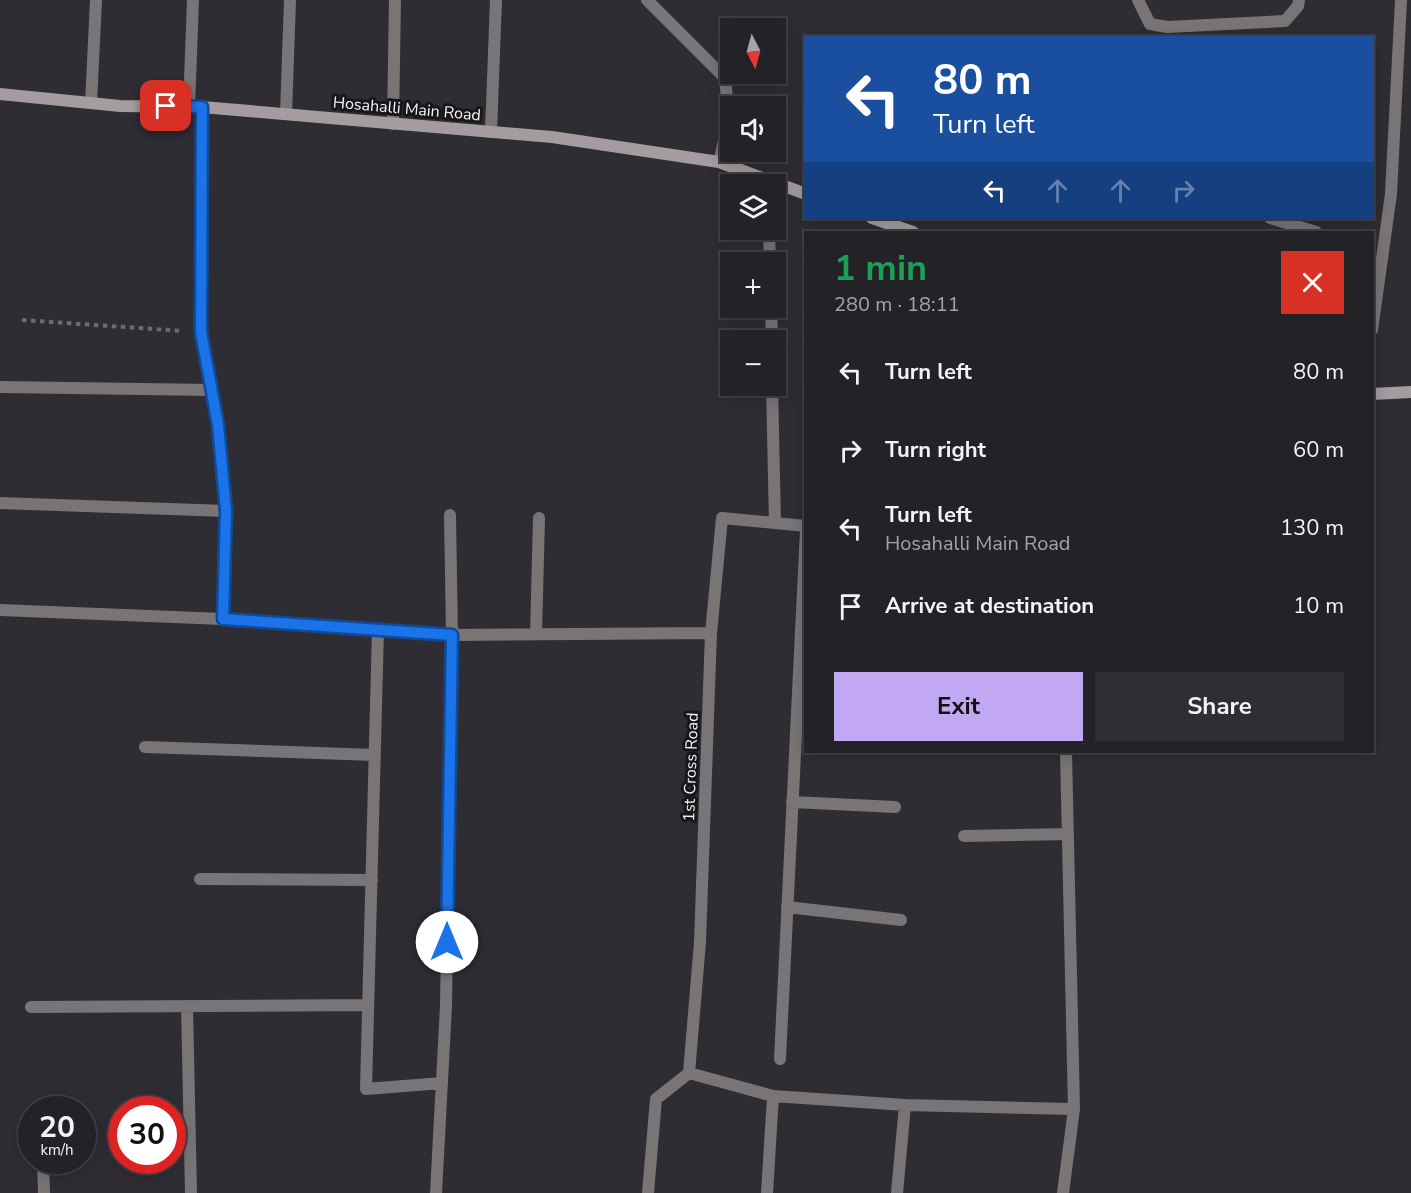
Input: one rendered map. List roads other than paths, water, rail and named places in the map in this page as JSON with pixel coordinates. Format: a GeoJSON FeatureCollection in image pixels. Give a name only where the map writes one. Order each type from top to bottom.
{"type":"FeatureCollection","features":[{"type":"Feature","properties":{"kind":"street"},"geometry":{"type":"LineString","coordinates":[[91,103],[96,0]]}},
{"type":"Feature","properties":{"kind":"street"},"geometry":{"type":"LineString","coordinates":[[189,107],[193,0]]}},
{"type":"Feature","properties":{"kind":"street"},"geometry":{"type":"LineString","coordinates":[[286,114],[290,0]]}},
{"type":"Feature","properties":{"kind":"street"},"geometry":{"type":"LineString","coordinates":[[393,124],[395,0]]}},
{"type":"Feature","properties":{"kind":"street"},"geometry":{"type":"LineString","coordinates":[[491,132],[496,0]]}},
{"type":"Feature","properties":{"kind":"street"},"geometry":{"type":"LineString","coordinates":[[647,0],[725,78],[729,119],[718,162]]}},
{"type":"Feature","properties":{"kind":"street"},"geometry":{"type":"LineString","coordinates":[[1138,0],[1150,24],[1167,27],[1285,21],[1298,6],[1299,0]]}},
{"type":"Feature","properties":{"kind":"street"},"geometry":{"type":"LineString","coordinates":[[1374,304],[1378,253],[1391,194],[1401,0]]}},
{"type":"Feature","properties":{"kind":"street","name":"Hosahalli Main Road"},"geometry":{"type":"LineString","coordinates":[[0,94],[91,103],[202,107],[552,138],[718,162],[748,174]]}},
{"type":"Feature","properties":{"kind":"street"},"geometry":{"type":"LineString","coordinates":[[202,107],[201,332],[218,425],[226,511],[223,619]]}},
{"type":"Feature","properties":{"kind":"street","name":"Hosahalli Main Road"},"geometry":{"type":"LineString","coordinates":[[786,188],[804,193]]}},
{"type":"Feature","properties":{"kind":"street"},"geometry":{"type":"LineString","coordinates":[[874,219],[895,229]]}},
{"type":"Feature","properties":{"kind":"street"},"geometry":{"type":"LineString","coordinates":[[1273,219],[1313,231]]}},
{"type":"Feature","properties":{"kind":"street"},"geometry":{"type":"LineString","coordinates":[[0,387],[212,390]]}},
{"type":"Feature","properties":{"kind":"street"},"geometry":{"type":"LineString","coordinates":[[1374,394],[1411,392]]}},
{"type":"Feature","properties":{"kind":"street"},"geometry":{"type":"LineString","coordinates":[[772,396],[776,523],[804,528]]}},
{"type":"Feature","properties":{"kind":"street"},"geometry":{"type":"LineString","coordinates":[[0,503],[226,511]]}},
{"type":"Feature","properties":{"kind":"street"},"geometry":{"type":"LineString","coordinates":[[436,1193],[446,1006],[452,635],[450,515]]}},
{"type":"Feature","properties":{"kind":"street"},"geometry":{"type":"LineString","coordinates":[[536,634],[539,518]]}},
{"type":"Feature","properties":{"kind":"street","name":"1st Cross Road"},"geometry":{"type":"LineString","coordinates":[[689,1073],[700,942],[711,633],[722,518],[776,523]]}},
{"type":"Feature","properties":{"kind":"street"},"geometry":{"type":"LineString","coordinates":[[780,1059],[804,567]]}},
{"type":"Feature","properties":{"kind":"street"},"geometry":{"type":"LineString","coordinates":[[0,610],[223,619],[452,635],[711,633]]}},
{"type":"Feature","properties":{"kind":"street"},"geometry":{"type":"LineString","coordinates":[[378,629],[366,1089],[442,1083]]}},
{"type":"Feature","properties":{"kind":"street"},"geometry":{"type":"LineString","coordinates":[[145,747],[375,755]]}},
{"type":"Feature","properties":{"kind":"street"},"geometry":{"type":"LineString","coordinates":[[1062,1193],[1074,1109],[1066,753]]}},
{"type":"Feature","properties":{"kind":"street"},"geometry":{"type":"LineString","coordinates":[[792,802],[895,807]]}},
{"type":"Feature","properties":{"kind":"street"},"geometry":{"type":"LineString","coordinates":[[964,836],[1068,834]]}},
{"type":"Feature","properties":{"kind":"street"},"geometry":{"type":"LineString","coordinates":[[200,879],[372,880]]}},
{"type":"Feature","properties":{"kind":"street"},"geometry":{"type":"LineString","coordinates":[[787,907],[901,920]]}},
{"type":"Feature","properties":{"kind":"street"},"geometry":{"type":"LineString","coordinates":[[31,1007],[368,1005]]}},
{"type":"Feature","properties":{"kind":"street"},"geometry":{"type":"LineString","coordinates":[[187,1006],[191,1193]]}},
{"type":"Feature","properties":{"kind":"street"},"geometry":{"type":"LineString","coordinates":[[648,1193],[656,1099],[689,1073],[773,1096],[904,1105],[1074,1109]]}},
{"type":"Feature","properties":{"kind":"street"},"geometry":{"type":"LineString","coordinates":[[767,1193],[773,1096]]}},
{"type":"Feature","properties":{"kind":"street"},"geometry":{"type":"LineString","coordinates":[[897,1193],[904,1105]]}},
{"type":"Feature","properties":{"kind":"street"},"geometry":{"type":"LineString","coordinates":[[43,1174],[44,1193]]}}]}
